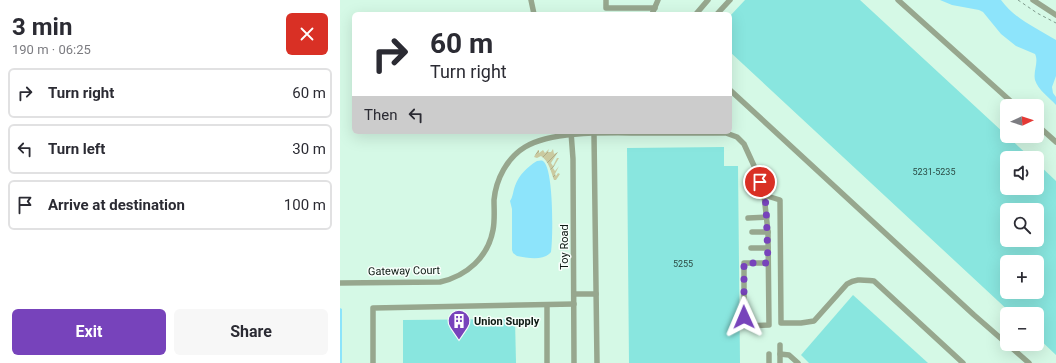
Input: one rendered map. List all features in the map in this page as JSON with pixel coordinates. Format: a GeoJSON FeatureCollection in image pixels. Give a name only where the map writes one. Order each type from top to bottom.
{"type":"FeatureCollection","features":[{"type":"Feature","properties":{"kind":"street"},"geometry":{"type":"LineString","coordinates":[[530,0],[533,12]]}},
{"type":"Feature","properties":{"kind":"street"},"geometry":{"type":"LineString","coordinates":[[606,0],[606,8],[655,8]]}},
{"type":"Feature","properties":{"kind":"street"},"geometry":{"type":"LineString","coordinates":[[653,12],[658,0]]}},
{"type":"Feature","properties":{"kind":"street"},"geometry":{"type":"LineString","coordinates":[[698,12],[708,0]]}},
{"type":"Feature","properties":{"kind":"street"},"geometry":{"type":"LineString","coordinates":[[719,12],[730,0]]}},
{"type":"Feature","properties":{"kind":"street"},"geometry":{"type":"LineString","coordinates":[[898,0],[1008,99]]}},
{"type":"Feature","properties":{"kind":"street"},"geometry":{"type":"LineString","coordinates":[[1033,0],[1056,14]]}},
{"type":"Feature","properties":{"kind":"street"},"geometry":{"type":"LineString","coordinates":[[732,92],[968,309],[1029,363]]}},
{"type":"Feature","properties":{"kind":"street"},"geometry":{"type":"LineString","coordinates":[[1044,131],[1056,142]]}},
{"type":"Feature","properties":{"kind":"street","name":"Gateway Court"},"geometry":{"type":"LineString","coordinates":[[340,283],[440,282],[454,278],[481,258],[490,242],[494,221],[496,190],[500,176],[506,166],[520,151],[530,144],[550,138],[571,134],[594,134]]}},
{"type":"Feature","properties":{"kind":"street","name":"Toy Road"},"geometry":{"type":"LineString","coordinates":[[571,134],[573,160],[574,363]]}},
{"type":"Feature","properties":{"kind":"street"},"geometry":{"type":"LineString","coordinates":[[594,134],[597,363]]}},
{"type":"Feature","properties":{"kind":"street","name":"Gateway Court"},"geometry":{"type":"LineString","coordinates":[[728,134],[734,135],[744,144],[755,168],[764,195],[767,217],[768,232],[769,325],[744,326],[744,263],[768,263]]}},
{"type":"Feature","properties":{"kind":"street"},"geometry":{"type":"LineString","coordinates":[[764,195],[780,200],[781,323],[808,323],[814,321],[847,284],[857,279],[874,281],[964,363]]}},
{"type":"Feature","properties":{"kind":"street"},"geometry":{"type":"LineString","coordinates":[[748,218],[767,217]]}},
{"type":"Feature","properties":{"kind":"street"},"geometry":{"type":"LineString","coordinates":[[752,232],[768,232]]}},
{"type":"Feature","properties":{"kind":"street"},"geometry":{"type":"LineString","coordinates":[[751,248],[768,248]]}},
{"type":"Feature","properties":{"kind":"street"},"geometry":{"type":"LineString","coordinates":[[769,293],[780,293]]}},
{"type":"Feature","properties":{"kind":"street"},"geometry":{"type":"LineString","coordinates":[[574,294],[596,294]]}},
{"type":"Feature","properties":{"kind":"street"},"geometry":{"type":"LineString","coordinates":[[373,363],[373,308],[574,304]]}},
{"type":"Feature","properties":{"kind":"street"},"geometry":{"type":"LineString","coordinates":[[547,305],[547,363]]}},
{"type":"Feature","properties":{"kind":"street"},"geometry":{"type":"LineString","coordinates":[[780,346],[780,363]]}},
{"type":"Feature","properties":{"kind":"street"},"geometry":{"type":"LineString","coordinates":[[769,354],[769,363]]}},
{"type":"Feature","properties":{"kind":"street"},"geometry":{"type":"LineString","coordinates":[[780,354],[789,355],[798,363]]}},
{"type":"Feature","properties":{"kind":"path"},"geometry":{"type":"LineString","coordinates":[[1018,0],[1056,23]]}},
{"type":"Feature","properties":{"kind":"green space"},"geometry":{"type":"Polygon","coordinates":[[[549,149],[548,152],[551,152],[553,149],[554,154],[558,152],[551,163],[553,166],[557,158],[559,158],[553,168],[555,171],[559,166],[555,174],[556,176],[558,173],[560,174],[556,180],[554,180],[544,158],[541,156],[537,158],[534,157],[538,150],[539,153],[543,150],[545,153],[549,149]]]}},
{"type":"Feature","properties":{"kind":"water"},"geometry":{"type":"Polygon","coordinates":[[[940,0],[1001,0],[1019,18],[1056,40],[1056,76],[1052,87],[1053,93],[1056,97],[1056,105],[1036,84],[1035,54],[1016,46],[1001,34],[983,12],[952,5],[940,0]]]}},
{"type":"Feature","properties":{"kind":"water"},"geometry":{"type":"Polygon","coordinates":[[[537,161],[543,161],[547,166],[549,176],[552,204],[552,245],[551,252],[548,255],[540,258],[531,258],[517,256],[513,253],[512,209],[510,201],[515,186],[521,175],[537,161]]]}},
{"type":"Feature","properties":{"kind":"water"},"geometry":{"type":"Polygon","coordinates":[[[340,308],[342,309],[342,363],[340,363],[340,308]]]}},
{"type":"Feature","properties":{"kind":"building"},"geometry":{"type":"Polygon","coordinates":[[[745,0],[860,0],[1000,129],[1000,143],[1015,143],[1023,151],[1000,151],[1000,195],[1044,195],[1044,170],[1056,181],[1056,355],[1044,344],[1044,307],[1004,307],[732,54],[732,14],[745,0]]]}},
{"type":"Feature","properties":{"kind":"building"},"geometry":{"type":"Polygon","coordinates":[[[724,147],[724,166],[738,166],[740,363],[629,363],[627,148],[724,147]]]}},
{"type":"Feature","properties":{"kind":"building"},"geometry":{"type":"Polygon","coordinates":[[[853,295],[928,363],[809,363],[801,355],[853,295]]]}},
{"type":"Feature","properties":{"kind":"building","name":"Union Supply"},"geometry":{"type":"Polygon","coordinates":[[[515,319],[516,363],[403,363],[403,320],[515,319]]]}},
{"type":"Feature","properties":{"kind":"place","name":"Union Supply"},"geometry":{"type":"Point","coordinates":[459,340]}},
{"type":"Feature","properties":{"kind":"route"},"geometry":{"type":"LineString","coordinates":[[744,317],[744,263],[768,263],[766,204],[760,182]]}}]}
